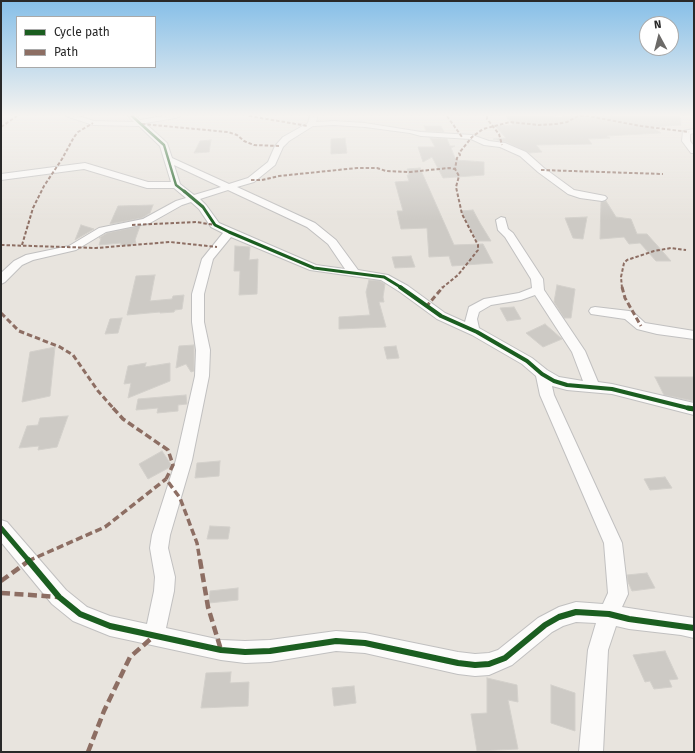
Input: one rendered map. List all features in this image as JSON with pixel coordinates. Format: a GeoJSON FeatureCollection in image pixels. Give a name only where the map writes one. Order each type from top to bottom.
{"type":"FeatureCollection","features":[{"type":"Feature","properties":{"kind":"street"},"geometry":{"type":"LineString","coordinates":[[166,151],[176,185],[203,207],[215,225],[229,232],[314,268],[388,279],[441,316],[473,330],[527,361],[542,374],[554,381],[567,385],[612,389],[694,409]]}},
{"type":"Feature","properties":{"kind":"street"},"geometry":{"type":"LineString","coordinates":[[1,280],[18,263],[30,257],[72,248],[99,232],[146,221],[193,198],[251,180],[272,163],[277,151]]}},
{"type":"Feature","properties":{"kind":"street"},"geometry":{"type":"LineString","coordinates":[[516,151],[522,154],[541,170],[576,194],[602,198]]}},
{"type":"Feature","properties":{"kind":"street"},"geometry":{"type":"LineString","coordinates":[[168,159],[310,226],[332,242],[354,273]]}},
{"type":"Feature","properties":{"kind":"street"},"geometry":{"type":"LineString","coordinates":[[1,177],[85,166],[147,186],[176,185]]}},
{"type":"Feature","properties":{"kind":"street"},"geometry":{"type":"LineString","coordinates":[[501,220],[503,230],[509,235],[537,279],[538,290],[578,351],[593,388]]}},
{"type":"Feature","properties":{"kind":"street"},"geometry":{"type":"LineString","coordinates":[[154,636],[164,591],[165,577],[159,548],[161,535],[184,460],[202,376],[203,350],[198,322],[198,294],[208,259],[229,232]]}},
{"type":"Feature","properties":{"kind":"street"},"geometry":{"type":"LineString","coordinates":[[473,330],[471,319],[473,310],[488,302],[521,296],[538,290]]}},
{"type":"Feature","properties":{"kind":"street"},"geometry":{"type":"LineString","coordinates":[[595,311],[630,315],[641,326],[694,336]]}},
{"type":"Feature","properties":{"kind":"street"},"geometry":{"type":"LineString","coordinates":[[542,374],[547,395],[613,543],[618,594],[609,614],[598,650],[591,752]]}},
{"type":"Feature","properties":{"kind":"street"},"geometry":{"type":"LineString","coordinates":[[1,528],[59,597],[80,614],[110,626],[199,646],[246,652],[270,651],[336,641],[365,642],[458,663],[475,665],[489,664],[505,658],[545,625],[559,617],[576,612],[609,614],[629,619],[682,625],[694,628]]}},
{"type":"Feature","properties":{"kind":"building"},"geometry":{"type":"Polygon","coordinates":[[[195,151],[209,151],[209,152],[194,153],[195,151]]]}},
{"type":"Feature","properties":{"kind":"building"},"geometry":{"type":"Polygon","coordinates":[[[331,151],[347,151],[347,153],[331,154],[331,151]]]}},
{"type":"Feature","properties":{"kind":"building"},"geometry":{"type":"Polygon","coordinates":[[[419,151],[452,151],[456,160],[484,162],[484,175],[443,178],[432,157],[423,162],[419,151]]]}},
{"type":"Feature","properties":{"kind":"building"},"geometry":{"type":"Polygon","coordinates":[[[525,151],[542,152],[529,153],[525,151]]]}},
{"type":"Feature","properties":{"kind":"building"},"geometry":{"type":"Polygon","coordinates":[[[420,168],[454,245],[483,244],[493,263],[452,266],[449,256],[429,257],[427,228],[401,229],[397,211],[403,211],[395,182],[409,181],[407,169],[420,168]]]}},
{"type":"Feature","properties":{"kind":"building"},"geometry":{"type":"Polygon","coordinates":[[[606,201],[616,217],[631,219],[637,234],[647,234],[671,261],[656,261],[640,243],[629,244],[624,237],[600,239],[601,202],[606,201]]]}},
{"type":"Feature","properties":{"kind":"building"},"geometry":{"type":"Polygon","coordinates":[[[153,205],[150,213],[142,218],[110,224],[118,206],[153,205]]]}},
{"type":"Feature","properties":{"kind":"building"},"geometry":{"type":"Polygon","coordinates":[[[473,210],[491,241],[477,241],[461,211],[473,210]]]}},
{"type":"Feature","properties":{"kind":"building"},"geometry":{"type":"Polygon","coordinates":[[[587,217],[583,239],[573,238],[565,218],[587,217]]]}},
{"type":"Feature","properties":{"kind":"building"},"geometry":{"type":"Polygon","coordinates":[[[81,225],[94,229],[75,240],[81,225]]]}},
{"type":"Feature","properties":{"kind":"building"},"geometry":{"type":"Polygon","coordinates":[[[140,226],[135,240],[136,243],[133,243],[133,245],[120,245],[121,243],[99,245],[101,238],[99,238],[107,233],[140,226]]]}},
{"type":"Feature","properties":{"kind":"building"},"geometry":{"type":"Polygon","coordinates":[[[235,246],[250,247],[249,260],[258,259],[257,294],[239,295],[240,271],[234,271],[235,246]]]}},
{"type":"Feature","properties":{"kind":"building"},"geometry":{"type":"Polygon","coordinates":[[[411,256],[415,267],[395,268],[392,257],[411,256]]]}},
{"type":"Feature","properties":{"kind":"building"},"geometry":{"type":"Polygon","coordinates":[[[155,275],[150,301],[172,299],[173,296],[184,295],[182,309],[175,310],[174,312],[127,315],[136,276],[155,275]]]}},
{"type":"Feature","properties":{"kind":"building"},"geometry":{"type":"Polygon","coordinates":[[[369,280],[380,281],[385,284],[383,297],[384,302],[379,302],[386,327],[339,329],[339,317],[370,315],[366,292],[369,280]]]}},
{"type":"Feature","properties":{"kind":"building"},"geometry":{"type":"Polygon","coordinates":[[[557,285],[575,289],[571,318],[564,318],[554,302],[557,285]]]}},
{"type":"Feature","properties":{"kind":"building"},"geometry":{"type":"Polygon","coordinates":[[[514,307],[521,319],[507,321],[500,308],[514,307]]]}},
{"type":"Feature","properties":{"kind":"building"},"geometry":{"type":"Polygon","coordinates":[[[122,318],[118,333],[105,334],[110,319],[122,318]]]}},
{"type":"Feature","properties":{"kind":"building"},"geometry":{"type":"Polygon","coordinates":[[[545,324],[562,339],[543,347],[526,333],[545,324]]]}},
{"type":"Feature","properties":{"kind":"building"},"geometry":{"type":"Polygon","coordinates":[[[194,345],[194,371],[191,372],[186,364],[176,368],[179,346],[194,345]]]}},
{"type":"Feature","properties":{"kind":"building"},"geometry":{"type":"Polygon","coordinates":[[[396,346],[399,358],[387,359],[384,347],[396,346]]]}},
{"type":"Feature","properties":{"kind":"building"},"geometry":{"type":"Polygon","coordinates":[[[55,347],[50,396],[22,402],[30,352],[55,347]]]}},
{"type":"Feature","properties":{"kind":"building"},"geometry":{"type":"Polygon","coordinates":[[[146,363],[145,367],[170,363],[170,381],[128,398],[131,383],[124,384],[128,366],[146,363]]]}},
{"type":"Feature","properties":{"kind":"building"},"geometry":{"type":"Polygon","coordinates":[[[655,377],[694,377],[694,401],[664,395],[655,377]]]}},
{"type":"Feature","properties":{"kind":"building"},"geometry":{"type":"Polygon","coordinates":[[[186,395],[187,404],[178,405],[178,411],[157,413],[158,408],[136,410],[138,399],[186,395]]]}},
{"type":"Feature","properties":{"kind":"building"},"geometry":{"type":"Polygon","coordinates":[[[68,416],[57,447],[38,450],[39,446],[19,448],[27,426],[38,425],[40,418],[68,416]]]}},
{"type":"Feature","properties":{"kind":"building"},"geometry":{"type":"Polygon","coordinates":[[[162,451],[172,466],[148,479],[139,464],[162,451]]]}},
{"type":"Feature","properties":{"kind":"building"},"geometry":{"type":"Polygon","coordinates":[[[220,461],[219,476],[195,478],[197,463],[220,461]]]}},
{"type":"Feature","properties":{"kind":"building"},"geometry":{"type":"Polygon","coordinates":[[[665,477],[672,488],[650,490],[644,479],[665,477]]]}},
{"type":"Feature","properties":{"kind":"building"},"geometry":{"type":"Polygon","coordinates":[[[210,526],[230,527],[228,539],[207,539],[210,526]]]}},
{"type":"Feature","properties":{"kind":"building"},"geometry":{"type":"Polygon","coordinates":[[[647,573],[655,588],[632,591],[627,575],[647,573]]]}},
{"type":"Feature","properties":{"kind":"building"},"geometry":{"type":"Polygon","coordinates":[[[238,588],[238,600],[209,603],[210,591],[238,588]]]}},
{"type":"Feature","properties":{"kind":"building"},"geometry":{"type":"Polygon","coordinates":[[[665,651],[678,679],[669,680],[672,687],[654,689],[650,681],[645,682],[633,655],[665,651]]]}},
{"type":"Feature","properties":{"kind":"building"},"geometry":{"type":"Polygon","coordinates":[[[231,672],[230,683],[249,682],[248,706],[201,708],[206,673],[231,672]]]}},
{"type":"Feature","properties":{"kind":"building"},"geometry":{"type":"Polygon","coordinates":[[[487,678],[517,685],[518,702],[508,700],[518,749],[477,751],[471,714],[487,713],[487,678]]]}},
{"type":"Feature","properties":{"kind":"building"},"geometry":{"type":"Polygon","coordinates":[[[551,685],[575,693],[575,731],[551,723],[551,685]]]}},
{"type":"Feature","properties":{"kind":"building"},"geometry":{"type":"Polygon","coordinates":[[[354,686],[356,703],[334,706],[332,688],[354,686]]]}},
{"type":"Feature","properties":{"kind":"marked path"},"geometry":{"type":"LineString","coordinates":[[22,245],[33,208],[44,186],[66,151]]}},
{"type":"Feature","properties":{"kind":"marked path"},"geometry":{"type":"LineString","coordinates":[[426,307],[442,288],[458,275],[478,250],[478,245],[462,214],[456,187],[459,176],[455,169],[457,158],[460,155],[459,153],[461,151]]}},
{"type":"Feature","properties":{"kind":"marked path"},"geometry":{"type":"LineString","coordinates":[[251,180],[262,180],[279,176],[357,168],[377,168],[386,171],[410,172],[449,168],[455,169]]}},
{"type":"Feature","properties":{"kind":"marked path"},"geometry":{"type":"LineString","coordinates":[[541,170],[663,174]]}},
{"type":"Feature","properties":{"kind":"marked path"},"geometry":{"type":"LineString","coordinates":[[132,225],[196,222],[215,225]]}},
{"type":"Feature","properties":{"kind":"marked path"},"geometry":{"type":"LineString","coordinates":[[1,245],[96,248],[170,242],[217,247]]}},
{"type":"Feature","properties":{"kind":"marked path"},"geometry":{"type":"LineString","coordinates":[[641,326],[625,298],[621,277],[624,263],[627,260],[654,251],[671,248],[686,250]]}},
{"type":"Feature","properties":{"kind":"marked path"},"geometry":{"type":"LineString","coordinates":[[1,313],[19,331],[60,347],[73,355],[98,391],[123,419],[168,450],[173,465],[166,479],[180,498],[197,543],[208,607],[221,650]]}},
{"type":"Feature","properties":{"kind":"marked path"},"geometry":{"type":"LineString","coordinates":[[1,581],[28,561],[105,527],[166,479]]}},
{"type":"Feature","properties":{"kind":"marked path"},"geometry":{"type":"LineString","coordinates":[[1,593],[59,597]]}},
{"type":"Feature","properties":{"kind":"marked path"},"geometry":{"type":"LineString","coordinates":[[88,752],[104,711],[130,657],[154,636]]}},
{"type":"Feature","properties":{"kind":"cycle path"},"geometry":{"type":"LineString","coordinates":[[166,151],[176,185],[203,207],[215,225],[229,232],[314,268],[384,277],[404,289],[441,316],[477,332],[527,361],[542,374],[554,381],[567,385],[612,389],[694,409]]}},
{"type":"Feature","properties":{"kind":"cycle path"},"geometry":{"type":"LineString","coordinates":[[1,528],[59,597],[80,614],[110,626],[221,650],[245,652],[270,651],[336,641],[365,643],[458,663],[475,665],[489,664],[505,658],[545,625],[559,617],[576,612],[609,614],[629,619],[694,628]]}}]}
